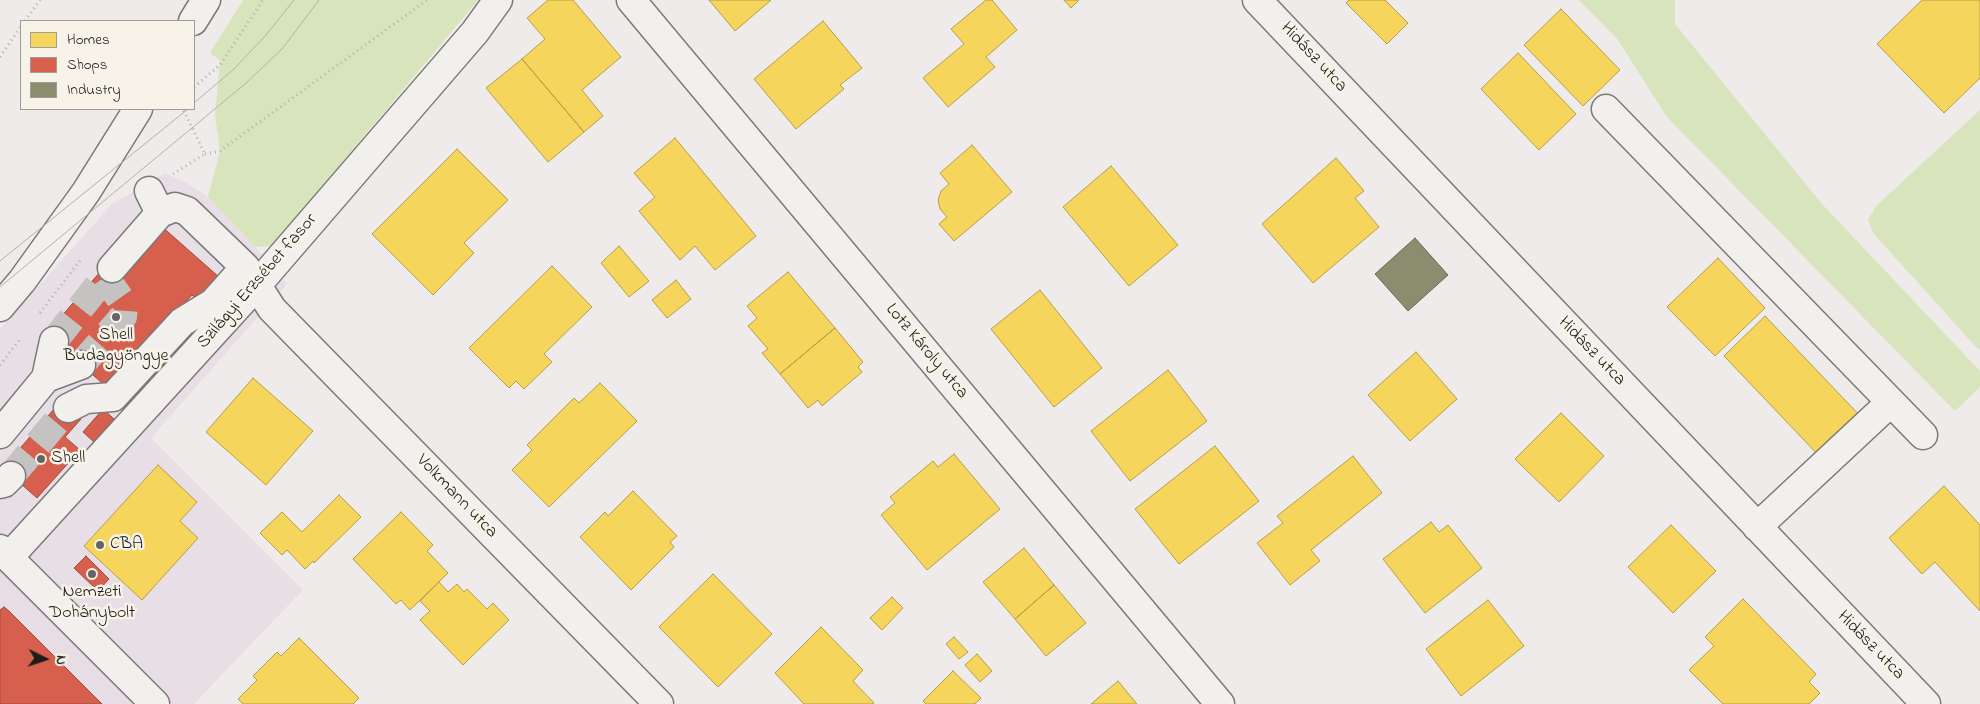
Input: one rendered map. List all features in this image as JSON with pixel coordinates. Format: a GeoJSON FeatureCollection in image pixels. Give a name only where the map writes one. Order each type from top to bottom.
{"type":"FeatureCollection","features":[{"type":"Feature","properties":{"kind":"street"},"geometry":{"type":"LineString","coordinates":[[194,20],[206,0]]}},
{"type":"Feature","properties":{"kind":"street","name":"Szilágyi Erzsébet fasor"},"geometry":{"type":"LineString","coordinates":[[4,553],[251,277],[475,32],[498,0]]}},
{"type":"Feature","properties":{"kind":"street","name":"Lotz Károly utca"},"geometry":{"type":"LineString","coordinates":[[632,0],[1220,704]]}},
{"type":"Feature","properties":{"kind":"street","name":"Hidász utca"},"geometry":{"type":"LineString","coordinates":[[1257,0],[1926,704]]}},
{"type":"Feature","properties":{"kind":"street"},"geometry":{"type":"LineString","coordinates":[[1606,109],[1923,435]]}},
{"type":"Feature","properties":{"kind":"street"},"geometry":{"type":"LineString","coordinates":[[0,307],[22,282],[81,199],[137,110]]}},
{"type":"Feature","properties":{"kind":"street","name":"Volkmann utca"},"geometry":{"type":"LineString","coordinates":[[112,268],[154,202],[186,211],[251,277],[272,309],[659,704]]}},
{"type":"Feature","properties":{"kind":"street"},"geometry":{"type":"LineString","coordinates":[[68,408],[86,399],[113,396],[182,322],[251,277]]}},
{"type":"Feature","properties":{"kind":"street"},"geometry":{"type":"LineString","coordinates":[[0,434],[46,378],[54,341]]}},
{"type":"Feature","properties":{"kind":"street"},"geometry":{"type":"LineString","coordinates":[[46,378],[81,365]]}},
{"type":"Feature","properties":{"kind":"street"},"geometry":{"type":"LineString","coordinates":[[1757,527],[1891,402]]}},
{"type":"Feature","properties":{"kind":"street"},"geometry":{"type":"LineString","coordinates":[[4,553],[155,704]]}},
{"type":"Feature","properties":{"kind":"path"},"geometry":{"type":"LineString","coordinates":[[26,20],[40,0]]}},
{"type":"Feature","properties":{"kind":"path"},"geometry":{"type":"LineString","coordinates":[[195,86],[220,65],[263,0]]}},
{"type":"Feature","properties":{"kind":"path"},"geometry":{"type":"LineString","coordinates":[[205,154],[220,151],[427,0]]}},
{"type":"Feature","properties":{"kind":"path"},"geometry":{"type":"LineString","coordinates":[[0,57],[20,27]]}},
{"type":"Feature","properties":{"kind":"shaded area"},"geometry":{"type":"Polygon","coordinates":[[[165,173],[185,182],[208,197],[287,284],[151,438],[303,590],[194,704],[0,704],[0,329],[112,204],[165,173]]]}},
{"type":"Feature","properties":{"kind":"green space"},"geometry":{"type":"Polygon","coordinates":[[[243,0],[478,0],[272,246],[255,247],[208,197],[220,151],[215,115],[220,60],[210,53],[243,0]]]}},
{"type":"Feature","properties":{"kind":"green space"},"geometry":{"type":"Polygon","coordinates":[[[1579,0],[1675,0],[1675,24],[1822,204],[1980,371],[1980,387],[1955,411],[1667,117],[1618,40],[1579,0]]]}},
{"type":"Feature","properties":{"kind":"green space"},"geometry":{"type":"Polygon","coordinates":[[[1980,110],[1980,350],[1873,233],[1868,220],[1876,206],[1980,110]]]}},
{"type":"Feature","properties":{"kind":"building: Homes"},"geometry":{"type":"Polygon","coordinates":[[[548,0],[573,0],[621,57],[582,90],[603,116],[584,132],[522,59],[545,39],[527,18],[548,0]]]}},
{"type":"Feature","properties":{"kind":"building: Homes"},"geometry":{"type":"Polygon","coordinates":[[[709,0],[771,0],[735,31],[709,0]]]}},
{"type":"Feature","properties":{"kind":"building: Homes"},"geometry":{"type":"Polygon","coordinates":[[[986,0],[992,0],[1017,30],[986,57],[995,67],[948,107],[923,78],[964,44],[951,29],[986,0]]]}},
{"type":"Feature","properties":{"kind":"building: Homes"},"geometry":{"type":"Polygon","coordinates":[[[1064,0],[1079,0],[1071,8],[1064,0]]]}},
{"type":"Feature","properties":{"kind":"building: Homes"},"geometry":{"type":"Polygon","coordinates":[[[1349,0],[1385,0],[1408,23],[1387,44],[1346,3],[1349,0]]]}},
{"type":"Feature","properties":{"kind":"building: Homes"},"geometry":{"type":"Polygon","coordinates":[[[1922,0],[1980,0],[1980,78],[1944,113],[1877,44],[1922,0]]]}},
{"type":"Feature","properties":{"kind":"building: Homes"},"geometry":{"type":"Polygon","coordinates":[[[1561,9],[1620,70],[1583,106],[1524,45],[1561,9]]]}},
{"type":"Feature","properties":{"kind":"building: Homes"},"geometry":{"type":"Polygon","coordinates":[[[823,21],[862,68],[840,85],[844,89],[796,129],[754,79],[823,21]]]}},
{"type":"Feature","properties":{"kind":"building: Homes"},"geometry":{"type":"Polygon","coordinates":[[[1518,53],[1576,114],[1539,150],[1481,89],[1518,53]]]}},
{"type":"Feature","properties":{"kind":"building: Homes"},"geometry":{"type":"Polygon","coordinates":[[[522,59],[584,132],[548,162],[486,88],[522,59]]]}},
{"type":"Feature","properties":{"kind":"building: Homes"},"geometry":{"type":"Polygon","coordinates":[[[675,138],[756,236],[715,270],[695,246],[680,260],[639,211],[655,197],[634,173],[675,138]]]}},
{"type":"Feature","properties":{"kind":"building: Homes"},"geometry":{"type":"Polygon","coordinates":[[[972,145],[1012,192],[954,241],[939,224],[947,217],[940,209],[938,200],[941,191],[949,184],[940,173],[972,145]]]}},
{"type":"Feature","properties":{"kind":"building: Homes"},"geometry":{"type":"Polygon","coordinates":[[[457,149],[508,200],[464,243],[474,253],[433,295],[372,234],[457,149]]]}},
{"type":"Feature","properties":{"kind":"building: Homes"},"geometry":{"type":"Polygon","coordinates":[[[1336,158],[1364,191],[1355,198],[1379,227],[1313,283],[1262,224],[1336,158]]]}},
{"type":"Feature","properties":{"kind":"building: Homes"},"geometry":{"type":"Polygon","coordinates":[[[1111,166],[1178,245],[1129,286],[1063,207],[1111,166]]]}},
{"type":"Feature","properties":{"kind":"building: Homes"},"geometry":{"type":"Polygon","coordinates":[[[619,246],[649,281],[629,297],[601,263],[619,246]]]}},
{"type":"Feature","properties":{"kind":"building: Homes"},"geometry":{"type":"Polygon","coordinates":[[[1718,258],[1765,308],[1715,356],[1667,307],[1718,258]]]}},
{"type":"Feature","properties":{"kind":"building: Homes"},"geometry":{"type":"Polygon","coordinates":[[[552,266],[592,307],[544,354],[552,362],[524,389],[516,381],[509,388],[469,348],[552,266]]]}},
{"type":"Feature","properties":{"kind":"building: Homes"},"geometry":{"type":"Polygon","coordinates":[[[788,272],[835,328],[780,374],[762,353],[768,349],[748,326],[757,318],[747,306],[788,272]]]}},
{"type":"Feature","properties":{"kind":"building: Homes"},"geometry":{"type":"Polygon","coordinates":[[[676,280],[691,299],[667,318],[652,300],[676,280]]]}},
{"type":"Feature","properties":{"kind":"building: Homes"},"geometry":{"type":"Polygon","coordinates":[[[1040,290],[1102,368],[1054,407],[991,329],[1040,290]]]}},
{"type":"Feature","properties":{"kind":"building: Homes"},"geometry":{"type":"Polygon","coordinates":[[[1765,316],[1863,419],[1822,459],[1724,356],[1765,316]]]}},
{"type":"Feature","properties":{"kind":"building: Homes"},"geometry":{"type":"Polygon","coordinates":[[[835,328],[863,362],[858,367],[862,372],[822,406],[818,400],[808,408],[780,374],[835,328]]]}},
{"type":"Feature","properties":{"kind":"building: Homes"},"geometry":{"type":"Polygon","coordinates":[[[1416,352],[1457,399],[1410,441],[1368,395],[1416,352]]]}},
{"type":"Feature","properties":{"kind":"building: Homes"},"geometry":{"type":"Polygon","coordinates":[[[1168,370],[1207,421],[1130,481],[1091,431],[1168,370]]]}},
{"type":"Feature","properties":{"kind":"building: Homes"},"geometry":{"type":"Polygon","coordinates":[[[253,378],[313,431],[266,485],[206,432],[253,378]]]}},
{"type":"Feature","properties":{"kind":"building: Homes"},"geometry":{"type":"Polygon","coordinates":[[[600,383],[637,421],[549,507],[512,470],[532,450],[527,445],[574,398],[579,403],[600,383]]]}},
{"type":"Feature","properties":{"kind":"building: Homes"},"geometry":{"type":"Polygon","coordinates":[[[1561,413],[1604,456],[1559,502],[1515,459],[1561,413]]]}},
{"type":"Feature","properties":{"kind":"building: Homes"},"geometry":{"type":"Polygon","coordinates":[[[1215,446],[1259,501],[1179,564],[1135,509],[1215,446]]]}},
{"type":"Feature","properties":{"kind":"building: Homes"},"geometry":{"type":"Polygon","coordinates":[[[954,454],[1000,509],[927,570],[881,515],[895,503],[890,497],[933,461],[938,467],[954,454]]]}},
{"type":"Feature","properties":{"kind":"building: Homes"},"geometry":{"type":"Polygon","coordinates":[[[1353,456],[1382,493],[1311,550],[1320,561],[1290,585],[1257,543],[1283,523],[1277,516],[1353,456]]]}},
{"type":"Feature","properties":{"kind":"building: Homes"},"geometry":{"type":"Polygon","coordinates":[[[158,465],[197,502],[180,521],[198,538],[142,600],[84,546],[158,465]]]}},
{"type":"Feature","properties":{"kind":"building: Homes"},"geometry":{"type":"Polygon","coordinates":[[[1944,486],[1980,525],[1980,611],[1935,562],[1922,574],[1889,538],[1944,486]]]}},
{"type":"Feature","properties":{"kind":"building: Homes"},"geometry":{"type":"Polygon","coordinates":[[[633,491],[677,536],[670,542],[674,547],[631,590],[580,537],[605,512],[608,516],[633,491]]]}},
{"type":"Feature","properties":{"kind":"building: Homes"},"geometry":{"type":"Polygon","coordinates":[[[339,495],[361,517],[314,563],[313,561],[305,569],[287,550],[282,555],[260,533],[282,512],[302,532],[339,495]]]}},
{"type":"Feature","properties":{"kind":"building: Homes"},"geometry":{"type":"Polygon","coordinates":[[[401,512],[433,545],[427,551],[448,573],[410,610],[401,600],[396,604],[353,559],[401,512]]]}},
{"type":"Feature","properties":{"kind":"building: Homes"},"geometry":{"type":"Polygon","coordinates":[[[1431,522],[1439,532],[1448,525],[1482,568],[1425,613],[1383,559],[1431,522]]]}},
{"type":"Feature","properties":{"kind":"building: Homes"},"geometry":{"type":"Polygon","coordinates":[[[1671,525],[1716,571],[1673,613],[1628,567],[1671,525]]]}},
{"type":"Feature","properties":{"kind":"building: Homes"},"geometry":{"type":"Polygon","coordinates":[[[1024,548],[1054,585],[1015,619],[983,582],[1024,548]]]}},
{"type":"Feature","properties":{"kind":"building: Homes"},"geometry":{"type":"Polygon","coordinates":[[[713,574],[772,634],[718,687],[659,627],[713,574]]]}},
{"type":"Feature","properties":{"kind":"building: Homes"},"geometry":{"type":"Polygon","coordinates":[[[439,582],[448,592],[457,584],[464,592],[467,589],[487,609],[493,603],[509,620],[463,665],[420,620],[430,611],[420,601],[439,582]]]}},
{"type":"Feature","properties":{"kind":"building: Homes"},"geometry":{"type":"Polygon","coordinates":[[[1054,585],[1086,623],[1046,656],[1015,619],[1054,585]]]}},
{"type":"Feature","properties":{"kind":"building: Homes"},"geometry":{"type":"Polygon","coordinates":[[[892,597],[903,608],[882,630],[870,618],[892,597]]]}},
{"type":"Feature","properties":{"kind":"building: Homes"},"geometry":{"type":"Polygon","coordinates":[[[1743,599],[1816,674],[1809,682],[1820,693],[1809,704],[1723,704],[1689,670],[1714,646],[1705,637],[1743,599]]]}},
{"type":"Feature","properties":{"kind":"building: Homes"},"geometry":{"type":"Polygon","coordinates":[[[1488,600],[1524,646],[1461,696],[1426,649],[1488,600]]]}},
{"type":"Feature","properties":{"kind":"building: Homes"},"geometry":{"type":"Polygon","coordinates":[[[821,627],[863,670],[853,681],[874,703],[804,704],[775,673],[821,627]]]}},
{"type":"Feature","properties":{"kind":"building: Homes"},"geometry":{"type":"Polygon","coordinates":[[[954,637],[968,652],[959,659],[946,644],[954,637]]]}},
{"type":"Feature","properties":{"kind":"building: Homes"},"geometry":{"type":"Polygon","coordinates":[[[299,638],[359,698],[353,704],[243,704],[238,699],[257,680],[253,676],[277,652],[281,656],[299,638]]]}},
{"type":"Feature","properties":{"kind":"building: Homes"},"geometry":{"type":"Polygon","coordinates":[[[977,654],[992,671],[980,682],[965,665],[977,654]]]}},
{"type":"Feature","properties":{"kind":"building: Homes"},"geometry":{"type":"Polygon","coordinates":[[[953,671],[981,698],[975,704],[926,704],[923,701],[953,671]]]}},
{"type":"Feature","properties":{"kind":"building: Homes"},"geometry":{"type":"Polygon","coordinates":[[[1118,681],[1137,704],[1091,704],[1118,681]]]}},
{"type":"Feature","properties":{"kind":"building: Shops","name":"Shell Budagyöngye"},"geometry":{"type":"Polygon","coordinates":[[[160,225],[219,277],[198,300],[192,295],[109,389],[46,334],[107,264],[160,225]]]}},
{"type":"Feature","properties":{"kind":"building: Shops"},"geometry":{"type":"Polygon","coordinates":[[[138,382],[148,390],[135,405],[125,396],[138,382]]]}},
{"type":"Feature","properties":{"kind":"building: Shops","name":"Shell"},"geometry":{"type":"Polygon","coordinates":[[[61,401],[81,419],[65,437],[80,450],[37,498],[3,468],[61,401]]]}},
{"type":"Feature","properties":{"kind":"building: Shops"},"geometry":{"type":"Polygon","coordinates":[[[103,409],[114,419],[94,442],[83,432],[103,409]]]}},
{"type":"Feature","properties":{"kind":"building: Shops","name":"Nemzeti Dohánybolt"},"geometry":{"type":"Polygon","coordinates":[[[86,556],[109,579],[98,591],[74,568],[86,556]]]}},
{"type":"Feature","properties":{"kind":"building: Shops"},"geometry":{"type":"Polygon","coordinates":[[[4,607],[102,704],[0,704],[0,610],[4,607]]]}},
{"type":"Feature","properties":{"kind":"building: Industry"},"geometry":{"type":"Polygon","coordinates":[[[1415,238],[1448,275],[1408,311],[1375,274],[1415,238]]]}},
{"type":"Feature","properties":{"kind":"tunnel"},"geometry":{"type":"LineString","coordinates":[[54,341],[112,268]]}},
{"type":"Feature","properties":{"kind":"tunnel"},"geometry":{"type":"LineString","coordinates":[[81,365],[123,317],[124,304],[105,277]]}},
{"type":"Feature","properties":{"kind":"tunnel"},"geometry":{"type":"LineString","coordinates":[[11,476],[68,408]]}},
{"type":"Feature","properties":{"kind":"tram line"},"geometry":{"type":"LineString","coordinates":[[195,102],[234,69],[266,35],[294,0]]}},
{"type":"Feature","properties":{"kind":"tram line"},"geometry":{"type":"LineString","coordinates":[[0,287],[245,84],[282,49],[319,0]]}},
{"type":"Feature","properties":{"kind":"tram line"},"geometry":{"type":"LineString","coordinates":[[0,261],[187,110]]}},
{"type":"Feature","properties":{"kind":"place","name":"Shell Budagyöngye"},"geometry":{"type":"Point","coordinates":[116,317]}},
{"type":"Feature","properties":{"kind":"place","name":"Shell"},"geometry":{"type":"Point","coordinates":[41,459]}},
{"type":"Feature","properties":{"kind":"place","name":"CBA"},"geometry":{"type":"Point","coordinates":[100,545]}},
{"type":"Feature","properties":{"kind":"place","name":"Nemzeti Dohánybolt"},"geometry":{"type":"Point","coordinates":[92,574]}}]}
